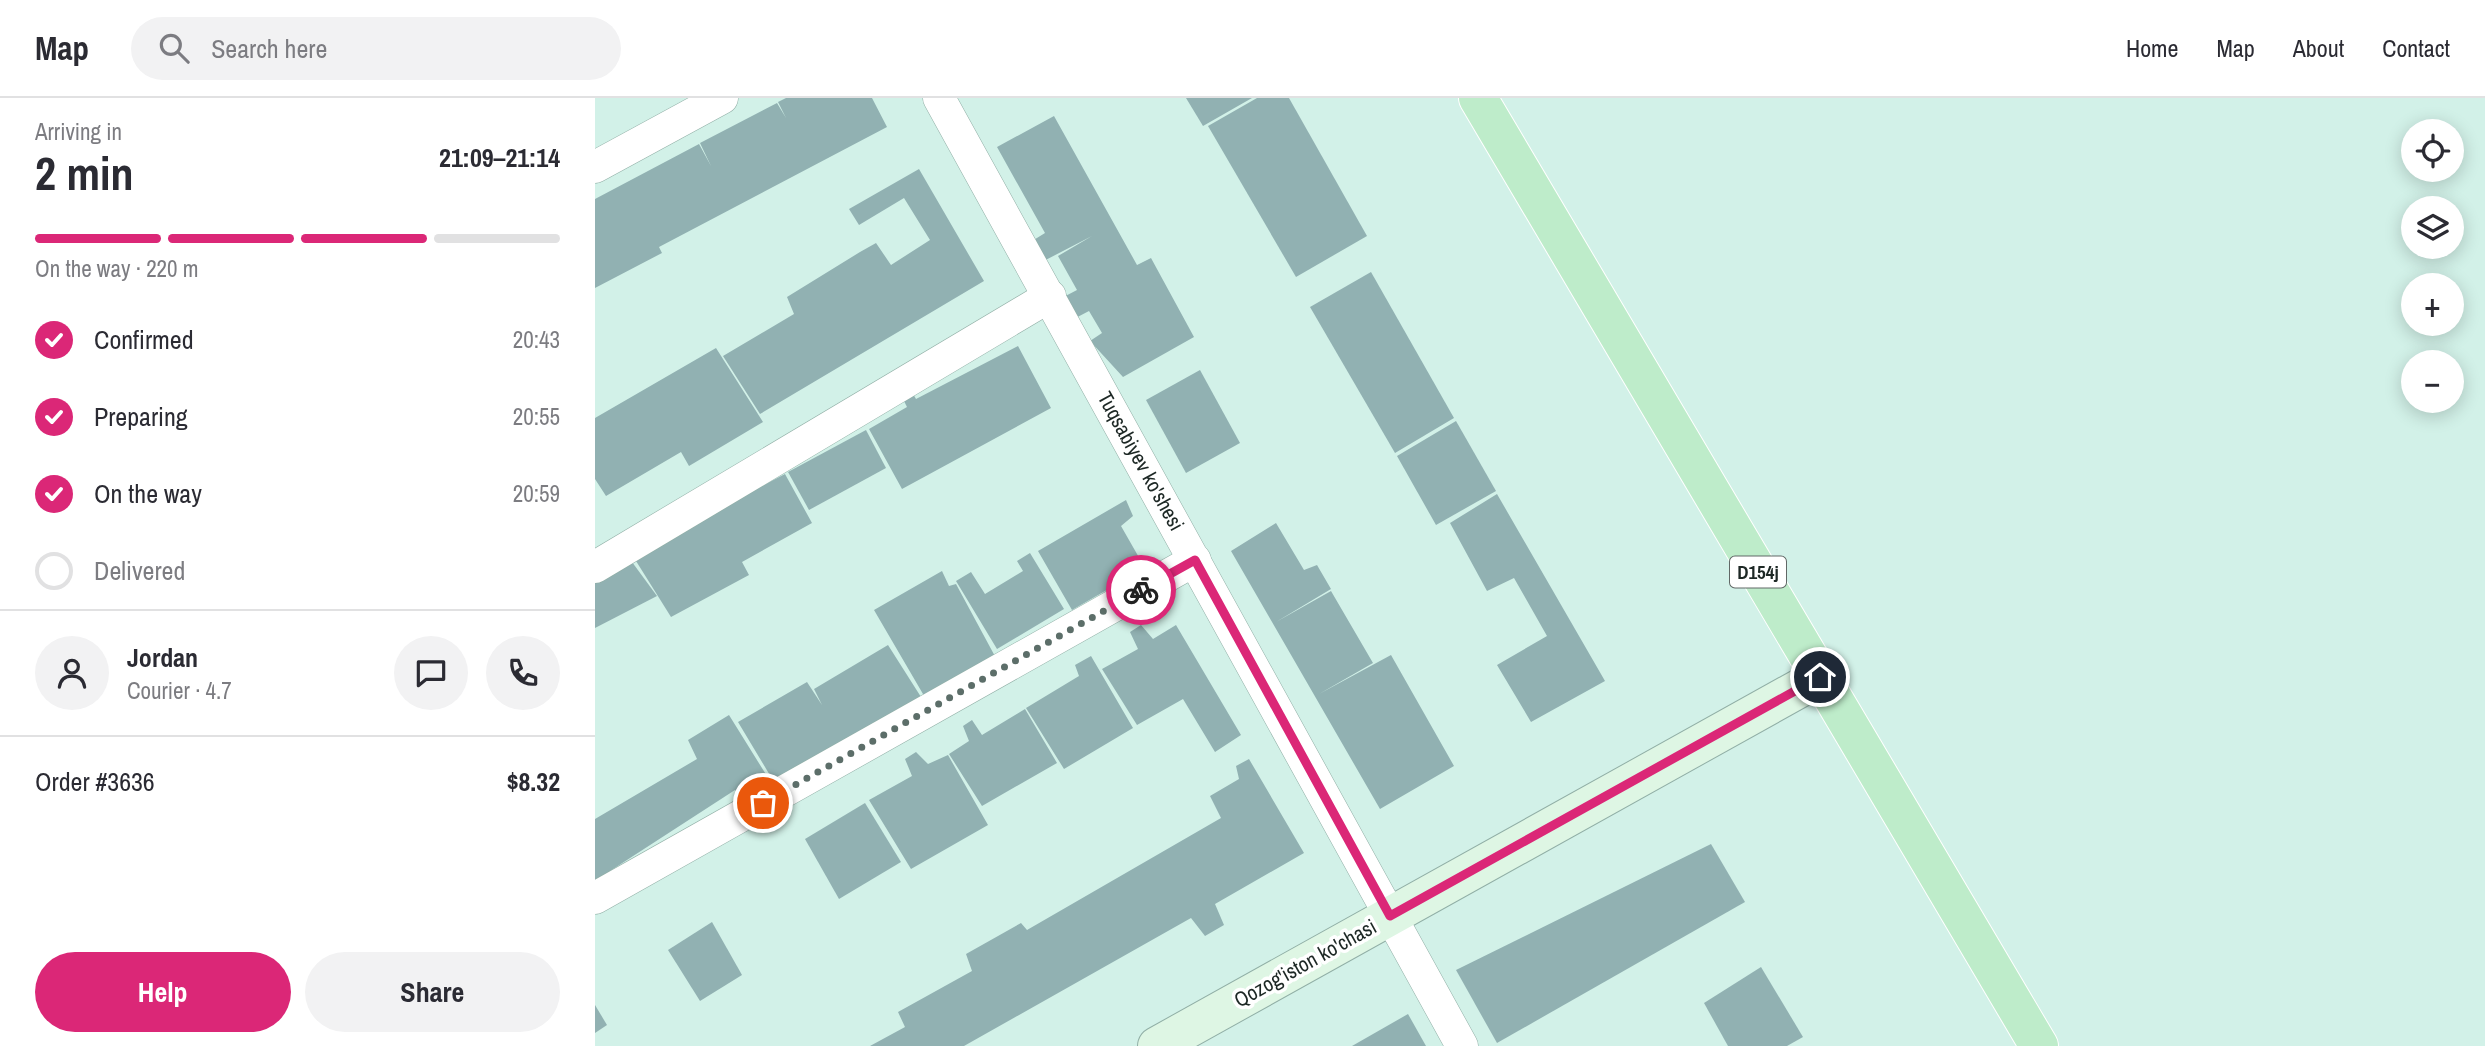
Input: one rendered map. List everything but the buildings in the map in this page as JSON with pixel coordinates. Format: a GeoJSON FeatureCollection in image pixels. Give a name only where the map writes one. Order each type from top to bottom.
{"type":"FeatureCollection","features":[{"type":"Feature","properties":{"kind":"main road","name":"D154j"},"geometry":{"type":"LineString","coordinates":[[1478,98],[2039,1046]]}},
{"type":"Feature","properties":{"kind":"street"},"geometry":{"type":"LineString","coordinates":[[595,167],[722,98]]}},
{"type":"Feature","properties":{"kind":"street","name":"Tuqsabiyev ko'shesi"},"geometry":{"type":"LineString","coordinates":[[939,98],[1461,1046]]}},
{"type":"Feature","properties":{"kind":"street"},"geometry":{"type":"LineString","coordinates":[[595,567],[1050,296]]}},
{"type":"Feature","properties":{"kind":"street"},"geometry":{"type":"LineString","coordinates":[[595,898],[1195,560]]}},
{"type":"Feature","properties":{"kind":"street","name":"Qozog'iston ko'chasi"},"geometry":{"type":"LineString","coordinates":[[1157,1046],[1820,677]]}},
{"type":"Feature","properties":{"kind":"way so far"},"geometry":{"type":"LineString","coordinates":[[763,803],[1141,590]]}},
{"type":"Feature","properties":{"kind":"route"},"geometry":{"type":"LineString","coordinates":[[1141,590],[1195,560],[1390,916],[1820,677]]}}]}
